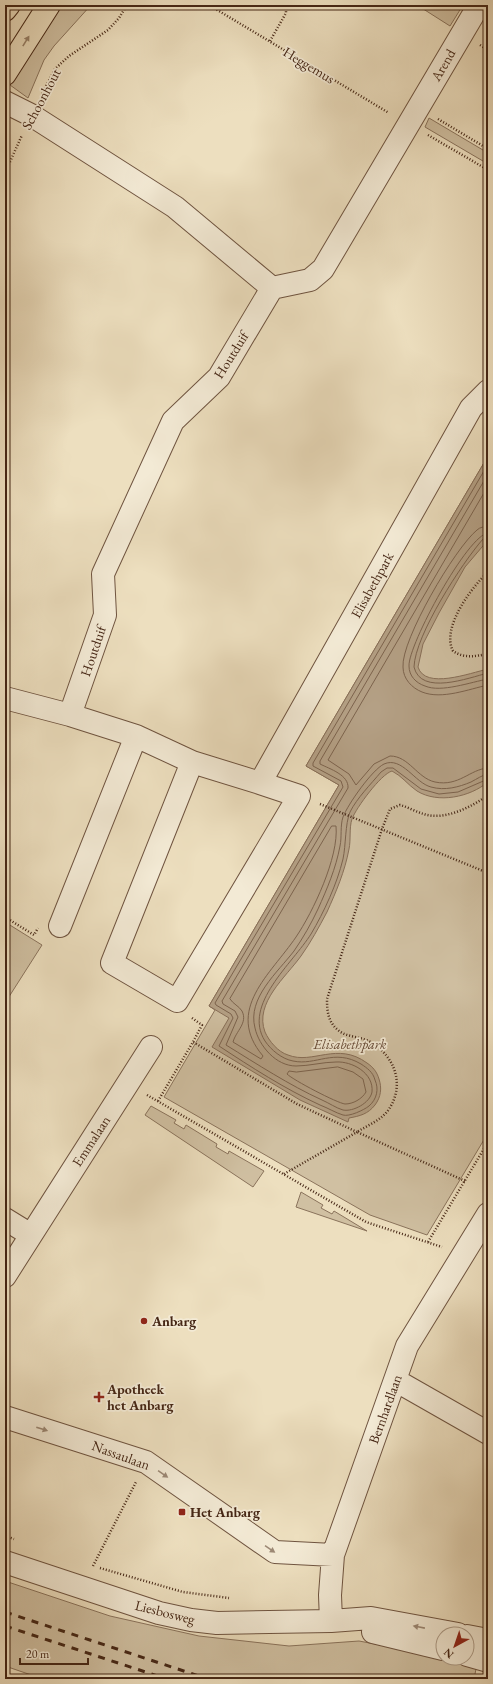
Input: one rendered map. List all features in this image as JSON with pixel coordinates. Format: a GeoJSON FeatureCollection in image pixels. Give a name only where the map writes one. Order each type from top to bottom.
{"type":"FeatureCollection","features":[{"type":"Feature","properties":{"kind":"main road"},"geometry":{"type":"LineString","coordinates":[[5,10],[8,5]]}},
{"type":"Feature","properties":{"kind":"main road"},"geometry":{"type":"LineString","coordinates":[[5,74],[49,5]]}},
{"type":"Feature","properties":{"kind":"street","name":"Arend"},"geometry":{"type":"LineString","coordinates":[[413,116],[478,5]]}},
{"type":"Feature","properties":{"kind":"street"},"geometry":{"type":"LineString","coordinates":[[14,111],[175,207],[272,288],[310,280],[323,269],[413,116]]}},
{"type":"Feature","properties":{"kind":"street","name":"Houtduif"},"geometry":{"type":"LineString","coordinates":[[70,715],[105,615],[103,574],[173,421],[219,377],[272,288]]}},
{"type":"Feature","properties":{"kind":"street","name":"Elisabethpark"},"geometry":{"type":"LineString","coordinates":[[260,783],[471,408],[488,391]]}},
{"type":"Feature","properties":{"kind":"street"},"geometry":{"type":"LineString","coordinates":[[5,698],[70,715],[136,736],[192,762],[299,796],[178,1002],[112,963],[192,762]]}},
{"type":"Feature","properties":{"kind":"street"},"geometry":{"type":"LineString","coordinates":[[60,926],[136,736]]}},
{"type":"Feature","properties":{"kind":"street","name":"Emmalaan"},"geometry":{"type":"LineString","coordinates":[[5,1276],[151,1047]]}},
{"type":"Feature","properties":{"kind":"street","name":"Bernhardlaan"},"geometry":{"type":"LineString","coordinates":[[331,1621],[330,1595],[333,1555],[407,1346],[488,1214]]}},
{"type":"Feature","properties":{"kind":"street"},"geometry":{"type":"LineString","coordinates":[[5,1219],[31,1235]]}},
{"type":"Feature","properties":{"kind":"street"},"geometry":{"type":"LineString","coordinates":[[395,1380],[488,1433]]}},
{"type":"Feature","properties":{"kind":"street","name":"Nassaulaan"},"geometry":{"type":"LineString","coordinates":[[5,1417],[146,1462],[275,1552],[333,1555]]}},
{"type":"Feature","properties":{"kind":"street","name":"Liesbosweg"},"geometry":{"type":"LineString","coordinates":[[5,1562],[159,1613],[191,1620],[217,1623],[331,1621],[371,1618],[435,1630]]}},
{"type":"Feature","properties":{"kind":"street","name":"Liesbosweg"},"geometry":{"type":"LineString","coordinates":[[331,1621],[435,1647]]}},
{"type":"Feature","properties":{"kind":"street"},"geometry":{"type":"LineString","coordinates":[[475,1638],[488,1640]]}},
{"type":"Feature","properties":{"kind":"street"},"geometry":{"type":"LineString","coordinates":[[475,1657],[488,1661]]}},
{"type":"Feature","properties":{"kind":"path","name":"Schoonhout"},"geometry":{"type":"LineString","coordinates":[[5,173],[14,111],[54,69],[69,56],[108,30],[128,5]]}},
{"type":"Feature","properties":{"kind":"path","name":"Heggemus"},"geometry":{"type":"LineString","coordinates":[[209,5],[270,41],[413,116],[488,148]]}},
{"type":"Feature","properties":{"kind":"path"},"geometry":{"type":"LineString","coordinates":[[270,41],[286,13],[286,5]]}},
{"type":"Feature","properties":{"kind":"path","name":"Heggemus"},"geometry":{"type":"LineString","coordinates":[[413,116],[488,170]]}},
{"type":"Feature","properties":{"kind":"path"},"geometry":{"type":"LineString","coordinates":[[488,572],[466,598],[454,622],[449,640],[454,651],[462,656],[471,657],[488,654]]}},
{"type":"Feature","properties":{"kind":"path"},"geometry":{"type":"LineString","coordinates":[[284,1174],[382,1117],[389,1109],[397,1087],[397,1075],[387,1056],[371,1042],[346,1035],[338,1030],[331,1022],[327,1012],[327,999],[387,813],[394,806],[400,805],[424,815],[439,815],[468,807],[488,795]]}},
{"type":"Feature","properties":{"kind":"path"},"geometry":{"type":"LineString","coordinates":[[318,803],[488,873]]}},
{"type":"Feature","properties":{"kind":"path"},"geometry":{"type":"LineString","coordinates":[[5,917],[34,935],[46,917],[60,926]]}},
{"type":"Feature","properties":{"kind":"path"},"geometry":{"type":"LineString","coordinates":[[158,1101],[193,1042],[297,1104],[465,1181]]}},
{"type":"Feature","properties":{"kind":"path"},"geometry":{"type":"LineString","coordinates":[[127,1084],[366,1222],[428,1242],[488,1142]]}},
{"type":"Feature","properties":{"kind":"path"},"geometry":{"type":"LineString","coordinates":[[93,1566],[146,1462]]}},
{"type":"Feature","properties":{"kind":"path"},"geometry":{"type":"LineString","coordinates":[[5,1536],[20,1541]]}},
{"type":"Feature","properties":{"kind":"path","name":"Liesbosweg"},"geometry":{"type":"LineString","coordinates":[[86,1563],[183,1592],[233,1598]]}},
{"type":"Feature","properties":{"kind":"green space"},"geometry":{"type":"Polygon","coordinates":[[[57,5],[91,5],[54,46],[44,60],[28,98],[10,85],[57,5]]]}},
{"type":"Feature","properties":{"kind":"green space"},"geometry":{"type":"Polygon","coordinates":[[[417,5],[463,5],[450,26],[417,5]]]}},
{"type":"Feature","properties":{"kind":"green space"},"geometry":{"type":"Polygon","coordinates":[[[429,118],[488,153],[488,164],[425,127],[429,118]]]}},
{"type":"Feature","properties":{"kind":"green space","name":"Elisabethpark"},"geometry":{"type":"Polygon","coordinates":[[[488,456],[488,1133],[427,1235],[370,1215],[164,1097],[215,1010],[209,1006],[339,785],[306,766],[488,456]]]}},
{"type":"Feature","properties":{"kind":"green space"},"geometry":{"type":"Polygon","coordinates":[[[5,922],[42,945],[5,1003],[5,922]]]}},
{"type":"Feature","properties":{"kind":"green space"},"geometry":{"type":"Polygon","coordinates":[[[151,1106],[176,1120],[174,1123],[184,1129],[186,1125],[217,1144],[216,1147],[228,1154],[229,1151],[264,1171],[253,1187],[145,1115],[151,1106]]]}},
{"type":"Feature","properties":{"kind":"green space"},"geometry":{"type":"Polygon","coordinates":[[[301,1192],[323,1205],[321,1208],[332,1214],[334,1211],[367,1231],[296,1207],[301,1192]]]}},
{"type":"Feature","properties":{"kind":"green space"},"geometry":{"type":"Polygon","coordinates":[[[5,1581],[110,1616],[199,1636],[289,1646],[359,1641],[435,1655],[435,1666],[469,1666],[476,1669],[474,1679],[43,1679],[5,1666],[5,1581]]]}},
{"type":"Feature","properties":{"kind":"water"},"geometry":{"type":"Polygon","coordinates":[[[488,456],[488,540],[465,567],[439,613],[423,644],[418,667],[422,674],[429,678],[438,679],[460,676],[488,669],[488,782],[472,792],[444,798],[425,795],[417,791],[399,775],[392,771],[387,773],[382,778],[354,814],[351,826],[350,845],[345,865],[327,912],[305,951],[273,991],[264,1011],[263,1021],[265,1032],[274,1046],[284,1054],[297,1057],[307,1057],[335,1053],[346,1054],[356,1057],[371,1066],[378,1076],[380,1096],[370,1111],[349,1118],[348,1122],[300,1100],[212,1047],[229,1018],[209,1006],[339,785],[306,766],[488,456]]]}},
{"type":"Feature","properties":{"kind":"railway"},"geometry":{"type":"LineString","coordinates":[[5,1612],[208,1679]]}},
{"type":"Feature","properties":{"kind":"railway"},"geometry":{"type":"LineString","coordinates":[[5,1626],[167,1679]]}},
{"type":"Feature","properties":{"kind":"place","name":"Anbarg"},"geometry":{"type":"Point","coordinates":[144,1321]}},
{"type":"Feature","properties":{"kind":"place","name":"Apotheek het Anbarg"},"geometry":{"type":"Point","coordinates":[99,1397]}},
{"type":"Feature","properties":{"kind":"place","name":"Het Anbarg"},"geometry":{"type":"Point","coordinates":[182,1512]}}]}
